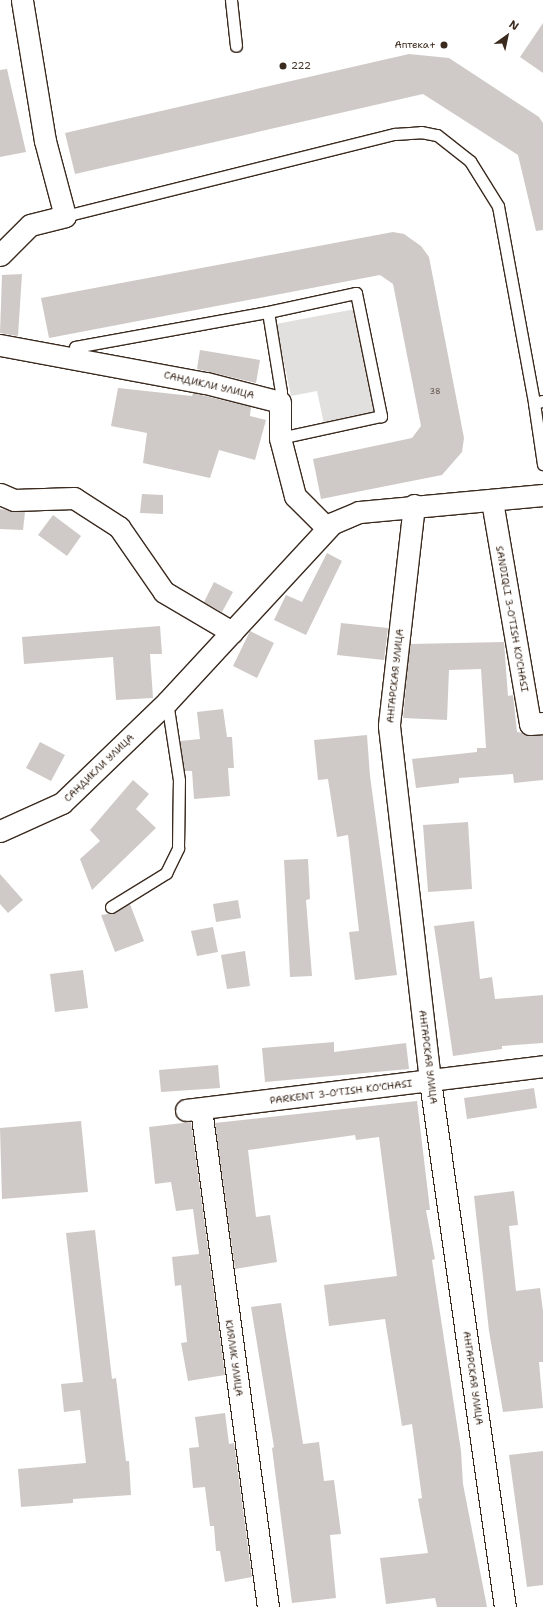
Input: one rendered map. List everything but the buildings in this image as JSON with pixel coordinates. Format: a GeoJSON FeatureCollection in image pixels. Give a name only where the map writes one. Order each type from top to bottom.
{"type":"FeatureCollection","features":[{"type":"Feature","properties":{"kind":"street"},"geometry":{"type":"LineString","coordinates":[[0,255],[30,225],[65,216],[45,141],[22,0]]}},
{"type":"Feature","properties":{"kind":"street","name":"САНДИКЛИ УЛИЦА"},"geometry":{"type":"LineString","coordinates":[[0,345],[206,383],[280,402]]}},
{"type":"Feature","properties":{"kind":"street"},"geometry":{"type":"LineString","coordinates":[[280,402],[280,438],[295,496],[327,528]]}},
{"type":"Feature","properties":{"kind":"street"},"geometry":{"type":"LineString","coordinates":[[0,494],[14,500],[74,498],[118,527],[164,592],[232,632]]}},
{"type":"Feature","properties":{"kind":"street","name":"САНДИКЛИ УЛИЦА"},"geometry":{"type":"LineString","coordinates":[[2,827],[62,803],[167,702],[327,528],[358,512],[414,505],[492,501],[543,496]]}},
{"type":"Feature","properties":{"kind":"street","name":"SANDIQLI 3-O'TISH KO'CHASI"},"geometry":{"type":"LineString","coordinates":[[492,501],[530,724],[543,723]]}},
{"type":"Feature","properties":{"kind":"street","name":"АНГАРСКАЯ УЛИЦА"},"geometry":{"type":"LineString","coordinates":[[414,505],[389,726],[430,1081],[505,1607]]}},
{"type":"Feature","properties":{"kind":"street","name":"PARKENT 3-O'TISH KO'CHASI"},"geometry":{"type":"LineString","coordinates":[[194,1110],[543,1066]]}},
{"type":"Feature","properties":{"kind":"street","name":"КИЯЛИК УЛИЦА"},"geometry":{"type":"LineString","coordinates":[[194,1110],[268,1607]]}},
{"type":"Feature","properties":{"kind":"lane"},"geometry":{"type":"LineString","coordinates":[[231,0],[236,46]]}},
{"type":"Feature","properties":{"kind":"lane"},"geometry":{"type":"LineString","coordinates":[[65,216],[395,134],[421,132],[437,135],[470,161],[498,206],[539,402],[543,464]]}},
{"type":"Feature","properties":{"kind":"lane"},"geometry":{"type":"LineString","coordinates":[[76,347],[268,312],[356,293],[381,416],[280,438]]}},
{"type":"Feature","properties":{"kind":"lane"},"geometry":{"type":"LineString","coordinates":[[268,312],[281,392],[280,402]]}},
{"type":"Feature","properties":{"kind":"lane"},"geometry":{"type":"LineString","coordinates":[[112,906],[166,873],[178,848],[179,780],[167,702]]}},
{"type":"Feature","properties":{"kind":"shaded area"},"geometry":{"type":"Polygon","coordinates":[[[355,309],[376,412],[324,424],[317,391],[291,396],[276,324],[355,309]]]}},
{"type":"Feature","properties":{"kind":"place","name":"Аптека+"},"geometry":{"type":"Point","coordinates":[444,45]}},
{"type":"Feature","properties":{"kind":"place","name":"222"},"geometry":{"type":"Point","coordinates":[283,66]}}]}
